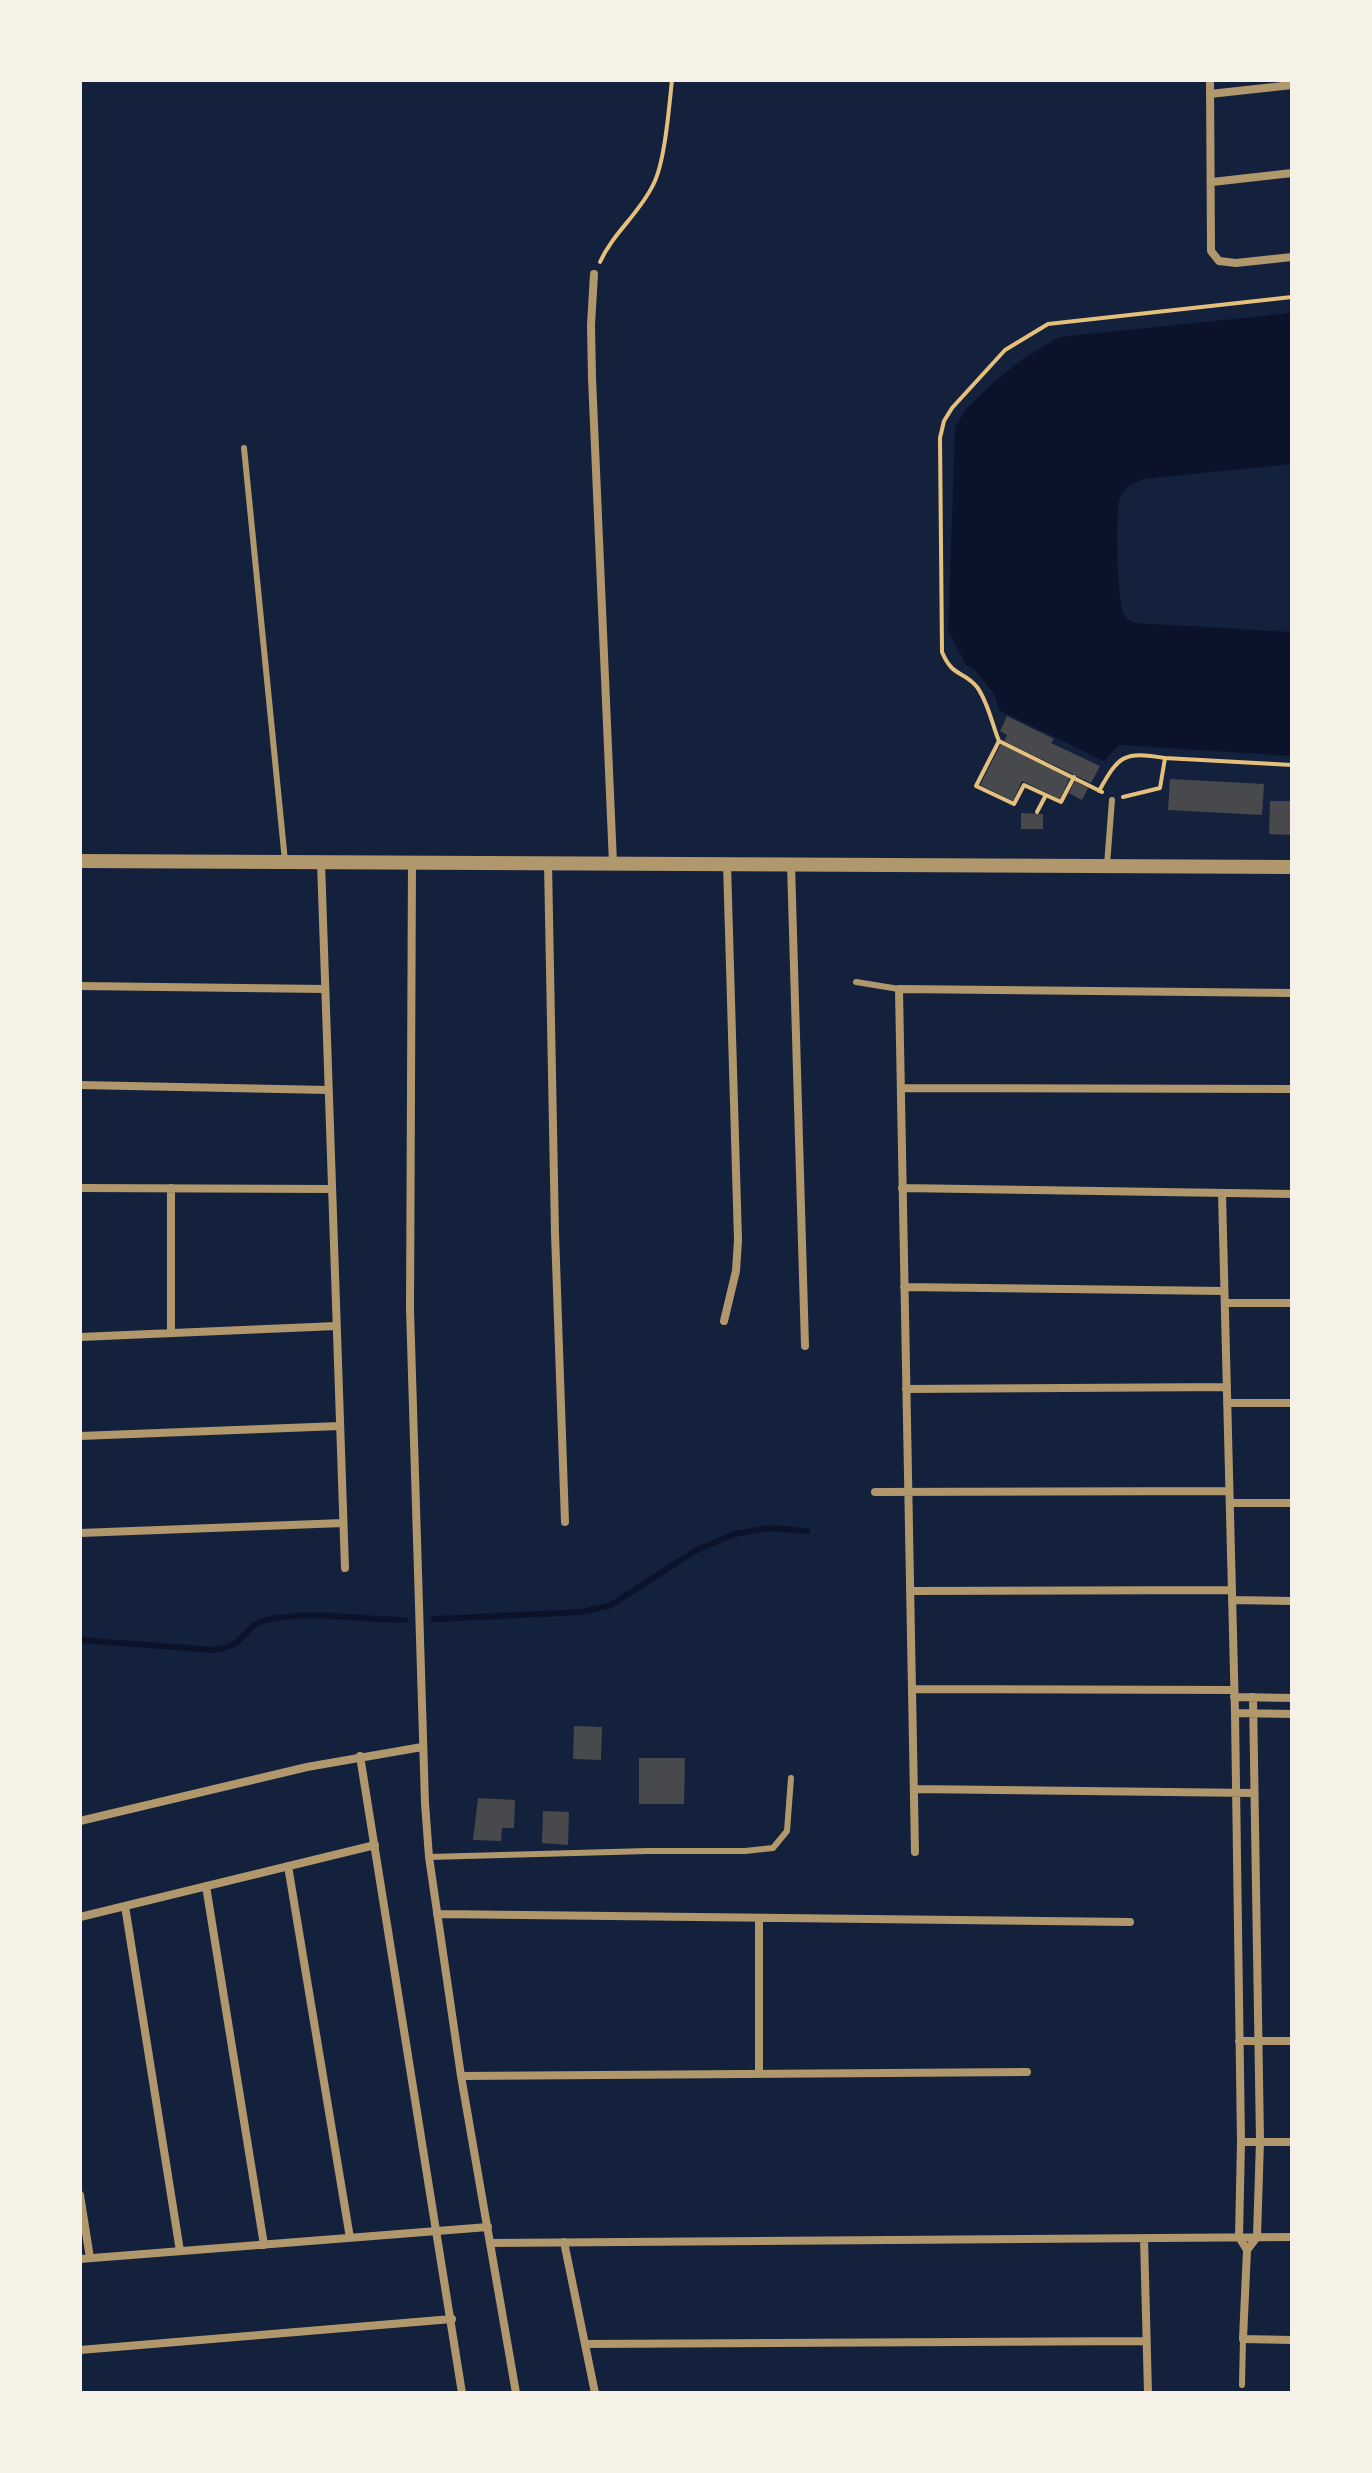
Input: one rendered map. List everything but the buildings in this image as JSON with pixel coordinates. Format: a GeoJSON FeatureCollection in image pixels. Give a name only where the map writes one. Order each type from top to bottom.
{"type":"FeatureCollection","features":[{"type":"Feature","properties":{"kind":"street"},"geometry":{"type":"LineString","coordinates":[[1210,80],[1211,251],[1219,261],[1236,263],[1292,257]]}},
{"type":"Feature","properties":{"kind":"street"},"geometry":{"type":"LineString","coordinates":[[1210,94],[1292,85]]}},
{"type":"Feature","properties":{"kind":"street"},"geometry":{"type":"LineString","coordinates":[[1212,182],[1292,173]]}},
{"type":"Feature","properties":{"kind":"street"},"geometry":{"type":"LineString","coordinates":[[594,274],[591,325],[593,405],[613,863]]}},
{"type":"Feature","properties":{"kind":"street"},"geometry":{"type":"LineString","coordinates":[[80,861],[1292,867]]}},
{"type":"Feature","properties":{"kind":"street"},"geometry":{"type":"LineString","coordinates":[[321,862],[345,1568]]}},
{"type":"Feature","properties":{"kind":"street"},"geometry":{"type":"LineString","coordinates":[[548,862],[555,1233],[565,1522]]}},
{"type":"Feature","properties":{"kind":"street"},"geometry":{"type":"LineString","coordinates":[[412,863],[410,1309],[422,1747],[429,1857],[461,2076],[516,2393]]}},
{"type":"Feature","properties":{"kind":"street"},"geometry":{"type":"LineString","coordinates":[[724,1321],[736,1271],[738,1240],[727,863]]}},
{"type":"Feature","properties":{"kind":"street"},"geometry":{"type":"LineString","coordinates":[[791,864],[805,1346]]}},
{"type":"Feature","properties":{"kind":"street"},"geometry":{"type":"LineString","coordinates":[[80,986],[325,989]]}},
{"type":"Feature","properties":{"kind":"street"},"geometry":{"type":"LineString","coordinates":[[915,1852],[899,989],[1292,993]]}},
{"type":"Feature","properties":{"kind":"street"},"geometry":{"type":"LineString","coordinates":[[80,1085],[328,1090]]}},
{"type":"Feature","properties":{"kind":"street"},"geometry":{"type":"LineString","coordinates":[[901,1088],[1292,1089]]}},
{"type":"Feature","properties":{"kind":"street"},"geometry":{"type":"LineString","coordinates":[[80,1188],[332,1189]]}},
{"type":"Feature","properties":{"kind":"street"},"geometry":{"type":"LineString","coordinates":[[171,1188],[171,1333]]}},
{"type":"Feature","properties":{"kind":"street"},"geometry":{"type":"LineString","coordinates":[[902,1188],[1292,1194]]}},
{"type":"Feature","properties":{"kind":"street"},"geometry":{"type":"LineString","coordinates":[[1222,1193],[1235,1713],[1241,2142],[1239,2237],[1247,2250],[1243,2339],[1292,2340]]}},
{"type":"Feature","properties":{"kind":"street"},"geometry":{"type":"LineString","coordinates":[[904,1287],[1224,1291]]}},
{"type":"Feature","properties":{"kind":"street"},"geometry":{"type":"LineString","coordinates":[[1225,1303],[1292,1303]]}},
{"type":"Feature","properties":{"kind":"street"},"geometry":{"type":"LineString","coordinates":[[80,1337],[336,1326]]}},
{"type":"Feature","properties":{"kind":"street"},"geometry":{"type":"LineString","coordinates":[[906,1389],[1227,1387]]}},
{"type":"Feature","properties":{"kind":"street"},"geometry":{"type":"LineString","coordinates":[[1227,1403],[1292,1403]]}},
{"type":"Feature","properties":{"kind":"street"},"geometry":{"type":"LineString","coordinates":[[80,1436],[340,1426]]}},
{"type":"Feature","properties":{"kind":"street"},"geometry":{"type":"LineString","coordinates":[[875,1492],[1229,1491]]}},
{"type":"Feature","properties":{"kind":"street"},"geometry":{"type":"LineString","coordinates":[[1230,1503],[1292,1503]]}},
{"type":"Feature","properties":{"kind":"street"},"geometry":{"type":"LineString","coordinates":[[80,1533],[343,1523]]}},
{"type":"Feature","properties":{"kind":"street"},"geometry":{"type":"LineString","coordinates":[[910,1591],[1232,1595],[1292,1601]]}},
{"type":"Feature","properties":{"kind":"street"},"geometry":{"type":"LineString","coordinates":[[912,1689],[1234,1694],[1292,1698]]}},
{"type":"Feature","properties":{"kind":"street"},"geometry":{"type":"LineString","coordinates":[[1247,2250],[1257,2237],[1260,2141],[1253,1697]]}},
{"type":"Feature","properties":{"kind":"street"},"geometry":{"type":"LineString","coordinates":[[1235,1713],[1292,1714]]}},
{"type":"Feature","properties":{"kind":"street"},"geometry":{"type":"LineString","coordinates":[[80,1821],[360,1756],[422,1747]]}},
{"type":"Feature","properties":{"kind":"street"},"geometry":{"type":"LineString","coordinates":[[360,1756],[462,2393]]}},
{"type":"Feature","properties":{"kind":"street"},"geometry":{"type":"LineString","coordinates":[[914,1789],[1253,1793]]}},
{"type":"Feature","properties":{"kind":"street"},"geometry":{"type":"LineString","coordinates":[[80,1917],[375,1845]]}},
{"type":"Feature","properties":{"kind":"street"},"geometry":{"type":"LineString","coordinates":[[288,1866],[350,2238]]}},
{"type":"Feature","properties":{"kind":"street"},"geometry":{"type":"LineString","coordinates":[[206,1886],[264,2245]]}},
{"type":"Feature","properties":{"kind":"street"},"geometry":{"type":"LineString","coordinates":[[125,1906],[180,2251]]}},
{"type":"Feature","properties":{"kind":"street"},"geometry":{"type":"LineString","coordinates":[[437,1914],[1130,1922]]}},
{"type":"Feature","properties":{"kind":"street"},"geometry":{"type":"LineString","coordinates":[[759,1918],[759,2074]]}},
{"type":"Feature","properties":{"kind":"street"},"geometry":{"type":"LineString","coordinates":[[1239,2041],[1292,2041]]}},
{"type":"Feature","properties":{"kind":"street"},"geometry":{"type":"LineString","coordinates":[[461,2076],[1027,2072]]}},
{"type":"Feature","properties":{"kind":"street"},"geometry":{"type":"LineString","coordinates":[[1241,2142],[1292,2142]]}},
{"type":"Feature","properties":{"kind":"street"},"geometry":{"type":"LineString","coordinates":[[80,2195],[90,2258]]}},
{"type":"Feature","properties":{"kind":"street"},"geometry":{"type":"LineString","coordinates":[[80,2259],[488,2227]]}},
{"type":"Feature","properties":{"kind":"street"},"geometry":{"type":"LineString","coordinates":[[490,2243],[1292,2237]]}},
{"type":"Feature","properties":{"kind":"street"},"geometry":{"type":"LineString","coordinates":[[1144,2238],[1148,2393]]}},
{"type":"Feature","properties":{"kind":"street"},"geometry":{"type":"LineString","coordinates":[[564,2242],[595,2393]]}},
{"type":"Feature","properties":{"kind":"street"},"geometry":{"type":"LineString","coordinates":[[80,2350],[452,2319]]}},
{"type":"Feature","properties":{"kind":"street"},"geometry":{"type":"LineString","coordinates":[[585,2344],[1146,2341]]}},
{"type":"Feature","properties":{"kind":"lane"},"geometry":{"type":"LineString","coordinates":[[244,448],[285,861]]}},
{"type":"Feature","properties":{"kind":"lane"},"geometry":{"type":"LineString","coordinates":[[1107,865],[1112,800]]}},
{"type":"Feature","properties":{"kind":"lane"},"geometry":{"type":"LineString","coordinates":[[856,982],[899,989]]}},
{"type":"Feature","properties":{"kind":"lane"},"geometry":{"type":"LineString","coordinates":[[429,1857],[773,1848],[787,1831],[791,1778]]}},
{"type":"Feature","properties":{"kind":"lane"},"geometry":{"type":"LineString","coordinates":[[1242,2385],[1243,2339]]}},
{"type":"Feature","properties":{"kind":"path"},"geometry":{"type":"LineString","coordinates":[[594,274],[609,242],[635,214],[655,183],[672,80]]}},
{"type":"Feature","properties":{"kind":"path"},"geometry":{"type":"LineString","coordinates":[[1292,297],[1048,324],[1005,350],[952,408],[944,421],[940,438],[942,652],[952,672],[965,677],[976,687],[999,741],[1099,791],[1116,762],[1127,756],[1292,765]]}},
{"type":"Feature","properties":{"kind":"path"},"geometry":{"type":"LineString","coordinates":[[999,741],[976,786],[1014,804],[1024,785],[1061,802],[1074,777]]}},
{"type":"Feature","properties":{"kind":"path"},"geometry":{"type":"LineString","coordinates":[[1112,800],[1160,788],[1165,758]]}},
{"type":"Feature","properties":{"kind":"path"},"geometry":{"type":"LineString","coordinates":[[1037,812],[1046,795]]}},
{"type":"Feature","properties":{"kind":"water"},"geometry":{"type":"Polygon","coordinates":[[[1292,313],[1292,464],[1144,479],[1127,488],[1120,497],[1117,538],[1122,609],[1125,616],[1135,623],[1292,632],[1292,756],[1119,745],[1104,761],[999,710],[995,695],[975,670],[966,665],[948,631],[955,427],[967,408],[1021,360],[1059,337],[1292,313]]]}},
{"type":"Feature","properties":{"kind":"waterway"},"geometry":{"type":"LineString","coordinates":[[434,1619],[582,1612],[611,1605],[695,1551],[734,1534],[770,1528],[807,1531]]}},
{"type":"Feature","properties":{"kind":"waterway"},"geometry":{"type":"LineString","coordinates":[[80,1640],[213,1650],[232,1645],[260,1622],[283,1617],[405,1620]]}}]}
